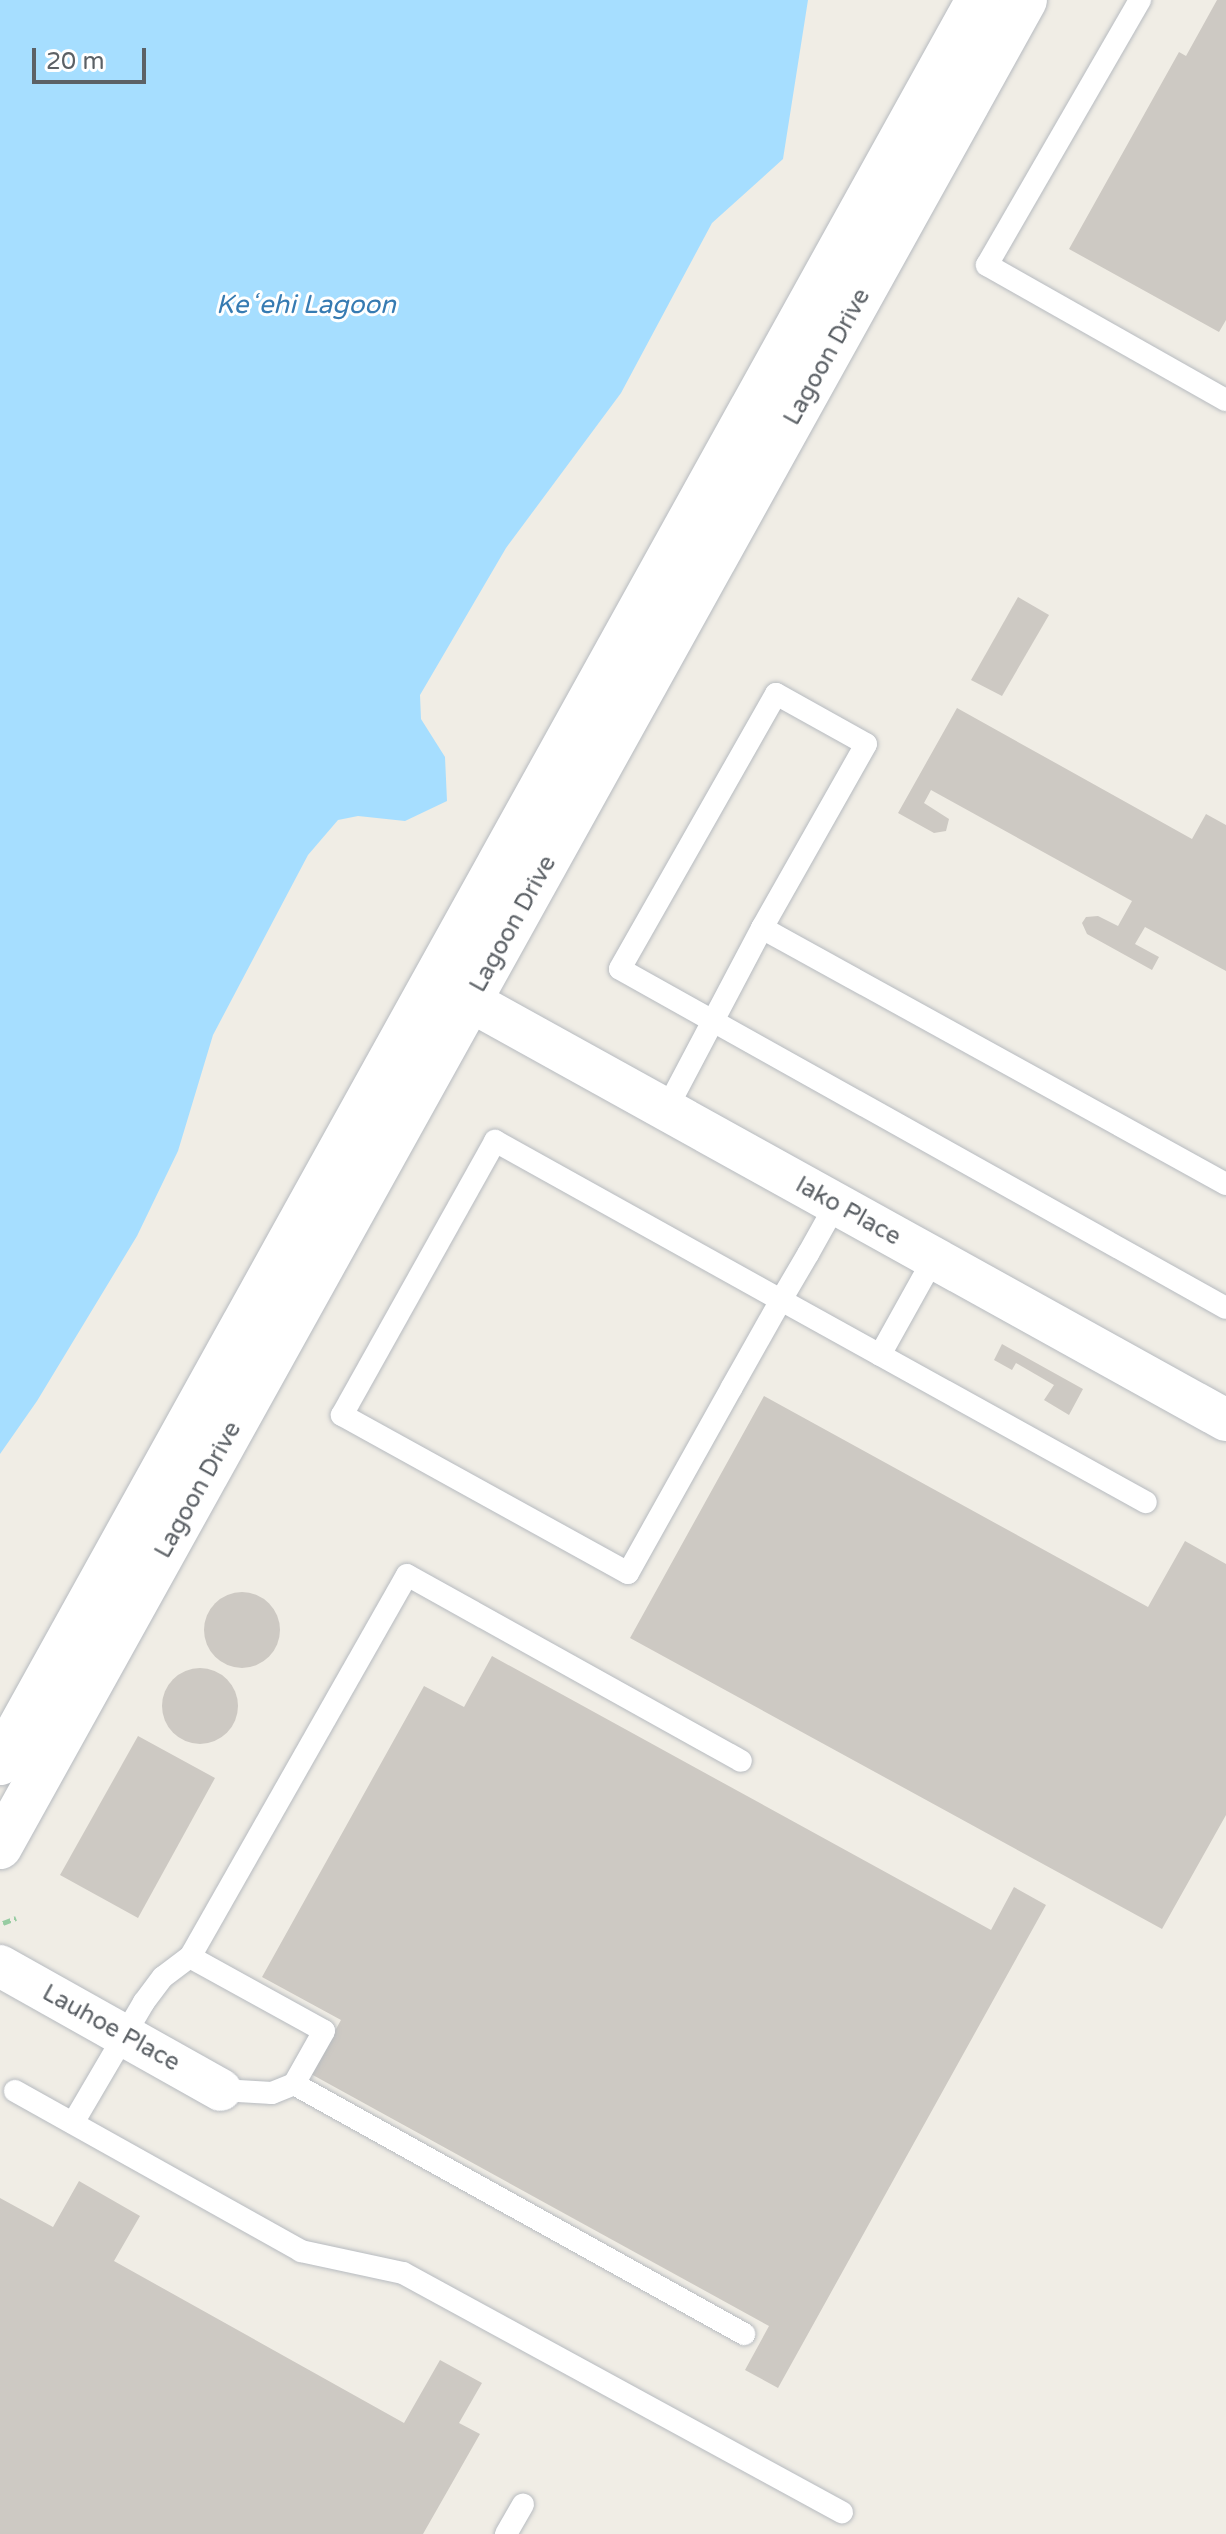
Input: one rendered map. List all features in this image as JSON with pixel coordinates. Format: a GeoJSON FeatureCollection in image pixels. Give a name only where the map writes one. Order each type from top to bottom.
{"type":"FeatureCollection","features":[{"type":"Feature","properties":{"kind":"street","name":"Lagoon Drive"},"geometry":{"type":"LineString","coordinates":[[0,1847],[978,0]]}},
{"type":"Feature","properties":{"kind":"street","name":"Lagoon Drive"},"geometry":{"type":"LineString","coordinates":[[0,1763],[1025,0]]}},
{"type":"Feature","properties":{"kind":"street","name":"Iako Place"},"geometry":{"type":"LineString","coordinates":[[451,991],[1226,1420]]}},
{"type":"Feature","properties":{"kind":"street","name":"Lauhoe Place"},"geometry":{"type":"LineString","coordinates":[[0,1966],[221,2090]]}},
{"type":"Feature","properties":{"kind":"lane"},"geometry":{"type":"LineString","coordinates":[[1140,0],[987,265],[1226,400]]}},
{"type":"Feature","properties":{"kind":"lane"},"geometry":{"type":"LineString","coordinates":[[666,1110],[715,1022],[762,928],[866,744],[776,694],[620,969],[715,1022],[1226,1308]]}},
{"type":"Feature","properties":{"kind":"lane"},"geometry":{"type":"LineString","coordinates":[[762,928],[1226,1184]]}},
{"type":"Feature","properties":{"kind":"lane"},"geometry":{"type":"LineString","coordinates":[[836,1204],[781,1300],[628,1573],[342,1415],[495,1141],[781,1300],[880,1355],[1146,1502]]}},
{"type":"Feature","properties":{"kind":"lane"},"geometry":{"type":"LineString","coordinates":[[880,1355],[934,1258]]}},
{"type":"Feature","properties":{"kind":"lane"},"geometry":{"type":"LineString","coordinates":[[73,2123],[124,2035],[163,1977],[190,1957],[407,1575],[741,1761]]}},
{"type":"Feature","properties":{"kind":"lane"},"geometry":{"type":"LineString","coordinates":[[190,1957],[324,2031],[294,2084],[272,2093],[221,2090]]}},
{"type":"Feature","properties":{"kind":"lane"},"geometry":{"type":"LineString","coordinates":[[294,2084],[744,2334]]}},
{"type":"Feature","properties":{"kind":"lane"},"geometry":{"type":"LineString","coordinates":[[15,2091],[301,2251],[403,2273],[842,2512]]}},
{"type":"Feature","properties":{"kind":"lane"},"geometry":{"type":"LineString","coordinates":[[506,2534],[523,2504]]}},
{"type":"Feature","properties":{"kind":"path"},"geometry":{"type":"LineString","coordinates":[[3,1923],[16,1918]]}},
{"type":"Feature","properties":{"kind":"water","name":"Keʻehi Lagoon"},"geometry":{"type":"Polygon","coordinates":[[[0,0],[808,0],[783,159],[712,223],[621,393],[506,548],[420,695],[421,719],[445,757],[447,801],[405,821],[358,816],[338,820],[308,855],[213,1035],[178,1151],[137,1236],[37,1401],[0,1454],[0,0]]]}},
{"type":"Feature","properties":{"kind":"building"},"geometry":{"type":"Polygon","coordinates":[[[1217,0],[1226,0],[1226,320],[1219,332],[1069,249],[1179,52],[1186,56],[1217,0]]]}},
{"type":"Feature","properties":{"kind":"building"},"geometry":{"type":"Polygon","coordinates":[[[1018,597],[1049,615],[1002,696],[971,680],[1018,597]]]}},
{"type":"Feature","properties":{"kind":"building"},"geometry":{"type":"Polygon","coordinates":[[[957,708],[1192,839],[1206,814],[1226,825],[1226,971],[1145,927],[1135,944],[1159,957],[1152,970],[1087,934],[1082,923],[1086,917],[1098,916],[1118,926],[1132,901],[931,790],[924,803],[949,819],[946,831],[934,833],[898,813],[957,708]]]}},
{"type":"Feature","properties":{"kind":"building"},"geometry":{"type":"Polygon","coordinates":[[[1002,1344],[1083,1389],[1069,1415],[1044,1400],[1054,1385],[1016,1363],[1012,1370],[994,1360],[1002,1344]]]}},
{"type":"Feature","properties":{"kind":"building"},"geometry":{"type":"Polygon","coordinates":[[[764,1396],[1148,1607],[1185,1541],[1226,1564],[1226,1815],[1162,1929],[630,1638],[764,1396]]]}},
{"type":"Feature","properties":{"kind":"building"},"geometry":{"type":"Polygon","coordinates":[[[242,1592],[256,1595],[269,1603],[277,1616],[280,1630],[277,1644],[269,1657],[256,1665],[242,1668],[228,1665],[215,1657],[207,1644],[204,1630],[207,1616],[215,1603],[228,1595],[242,1592]]]}},
{"type":"Feature","properties":{"kind":"building"},"geometry":{"type":"Polygon","coordinates":[[[492,1656],[991,1930],[1014,1887],[1046,1905],[778,2388],[745,2370],[769,2326],[311,2074],[341,2020],[262,1977],[424,1686],[464,1707],[492,1656]]]}},
{"type":"Feature","properties":{"kind":"building"},"geometry":{"type":"Polygon","coordinates":[[[200,1668],[214,1671],[227,1679],[235,1692],[238,1706],[235,1720],[227,1733],[214,1741],[200,1744],[186,1741],[173,1733],[165,1720],[162,1706],[165,1692],[173,1679],[186,1671],[200,1668]]]}},
{"type":"Feature","properties":{"kind":"building"},"geometry":{"type":"Polygon","coordinates":[[[138,1736],[215,1778],[138,1918],[60,1875],[138,1736]]]}},
{"type":"Feature","properties":{"kind":"building"},"geometry":{"type":"Polygon","coordinates":[[[79,2181],[140,2216],[114,2261],[404,2423],[440,2360],[482,2383],[459,2423],[480,2434],[423,2534],[0,2534],[0,2198],[53,2227],[79,2181]]]}}]}
